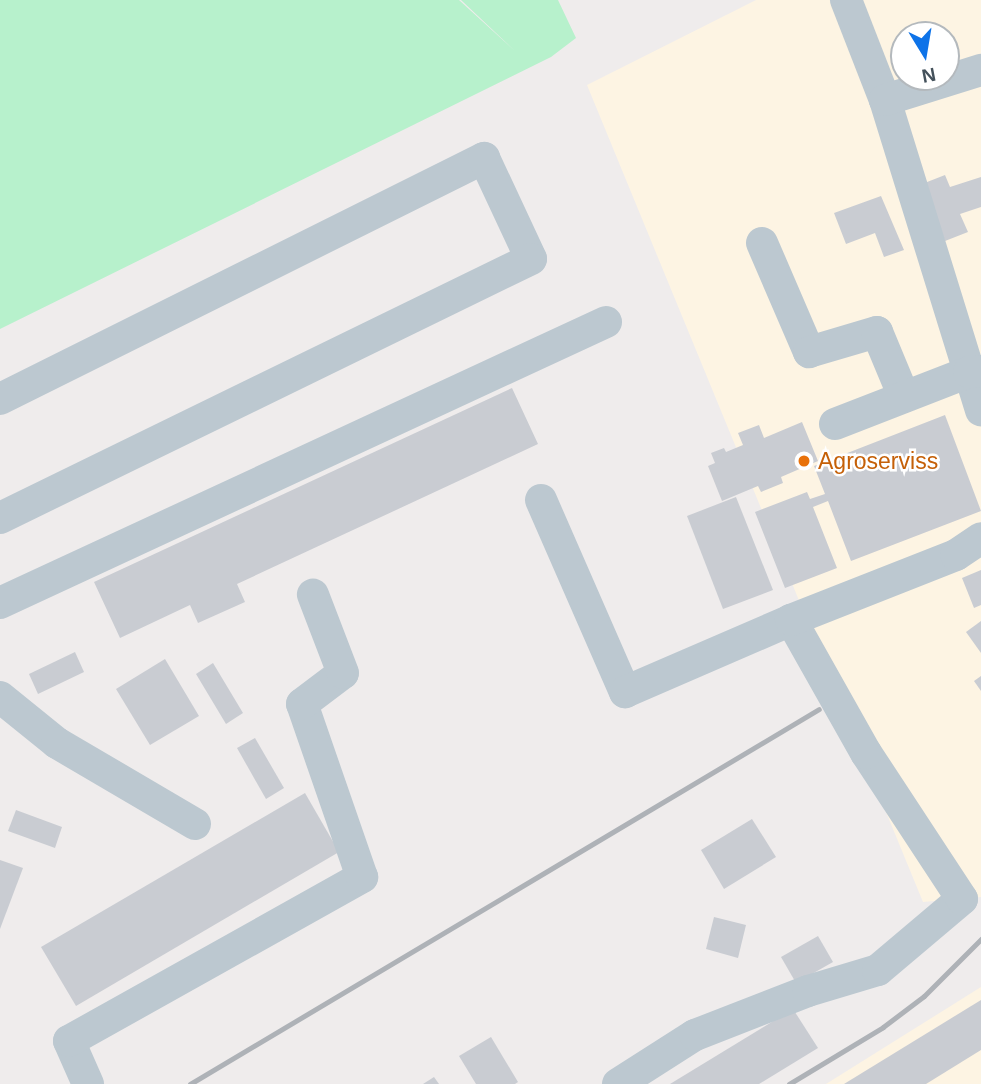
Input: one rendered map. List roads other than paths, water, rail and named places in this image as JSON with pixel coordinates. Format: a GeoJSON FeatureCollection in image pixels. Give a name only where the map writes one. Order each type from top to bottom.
{"type":"FeatureCollection","features":[{"type":"Feature","properties":{"kind":"lane"},"geometry":{"type":"LineString","coordinates":[[846,0],[885,100],[975,371],[981,411]]}},
{"type":"Feature","properties":{"kind":"lane"},"geometry":{"type":"LineString","coordinates":[[885,100],[981,70]]}},
{"type":"Feature","properties":{"kind":"lane"},"geometry":{"type":"LineString","coordinates":[[0,400],[484,158],[531,259],[0,518]]}},
{"type":"Feature","properties":{"kind":"lane"},"geometry":{"type":"LineString","coordinates":[[762,243],[809,352],[877,332],[904,397]]}},
{"type":"Feature","properties":{"kind":"lane"},"geometry":{"type":"LineString","coordinates":[[0,603],[606,322]]}},
{"type":"Feature","properties":{"kind":"lane"},"geometry":{"type":"LineString","coordinates":[[835,425],[975,371]]}},
{"type":"Feature","properties":{"kind":"lane"},"geometry":{"type":"LineString","coordinates":[[541,500],[625,692],[791,620],[956,555],[981,538]]}},
{"type":"Feature","properties":{"kind":"lane"},"geometry":{"type":"LineString","coordinates":[[88,1084],[69,1041],[362,877],[302,704],[343,673],[313,595]]}},
{"type":"Feature","properties":{"kind":"lane"},"geometry":{"type":"LineString","coordinates":[[618,1084],[695,1035],[808,991],[878,970],[962,899],[866,753],[791,620]]}},
{"type":"Feature","properties":{"kind":"lane"},"geometry":{"type":"LineString","coordinates":[[0,697],[57,743],[195,824]]}},
{"type":"Feature","properties":{"kind":"railway"},"geometry":{"type":"LineString","coordinates":[[190,1084],[819,709]]}},
{"type":"Feature","properties":{"kind":"railway"},"geometry":{"type":"LineString","coordinates":[[789,1084],[883,1027],[924,996],[981,939]]}},
{"type":"Feature","properties":{"kind":"place","name":"Agroserviss"},"geometry":{"type":"Point","coordinates":[804,461]}}]}
